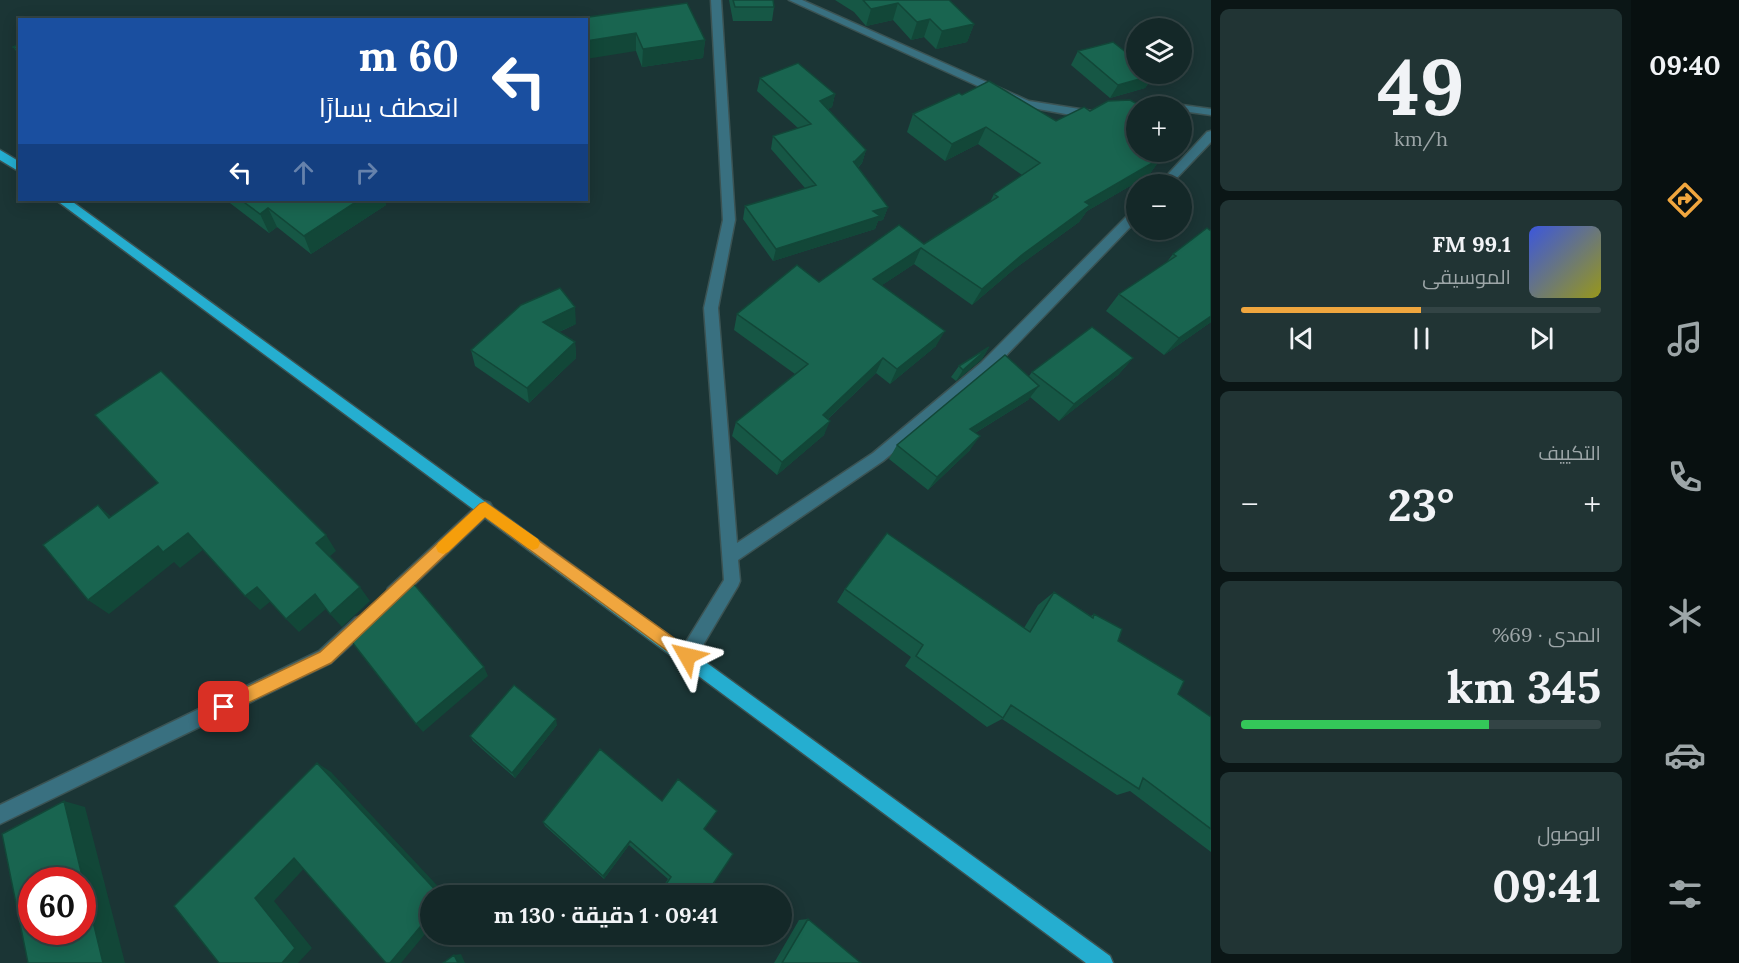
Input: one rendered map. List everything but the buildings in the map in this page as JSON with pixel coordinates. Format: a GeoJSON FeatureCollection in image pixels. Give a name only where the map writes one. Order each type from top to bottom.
{"type":"FeatureCollection","features":[{"type":"Feature","properties":{"kind":"main road"},"geometry":{"type":"LineString","coordinates":[[2,158],[18,167]]}},
{"type":"Feature","properties":{"kind":"main road"},"geometry":{"type":"LineString","coordinates":[[63,201],[1103,963]]}},
{"type":"Feature","properties":{"kind":"street"},"geometry":{"type":"LineString","coordinates":[[687,656],[732,581],[711,308],[729,220],[716,0]]}},
{"type":"Feature","properties":{"kind":"street"},"geometry":{"type":"LineString","coordinates":[[794,0],[1026,104],[1082,114],[1104,113]]}},
{"type":"Feature","properties":{"kind":"street"},"geometry":{"type":"LineString","coordinates":[[1192,109],[1211,112]]}},
{"type":"Feature","properties":{"kind":"street"},"geometry":{"type":"LineString","coordinates":[[1174,174],[1211,135]]}},
{"type":"Feature","properties":{"kind":"street"},"geometry":{"type":"LineString","coordinates":[[730,557],[878,457],[986,368],[1126,224]]}},
{"type":"Feature","properties":{"kind":"street"},"geometry":{"type":"LineString","coordinates":[[0,815],[325,657],[485,508]]}},
{"type":"Feature","properties":{"kind":"slow traffic"},"geometry":{"type":"LineString","coordinates":[[443,547],[485,508],[533,543]]}},
{"type":"Feature","properties":{"kind":"route"},"geometry":{"type":"LineString","coordinates":[[224,707],[325,657],[485,508],[687,656]]}}]}
